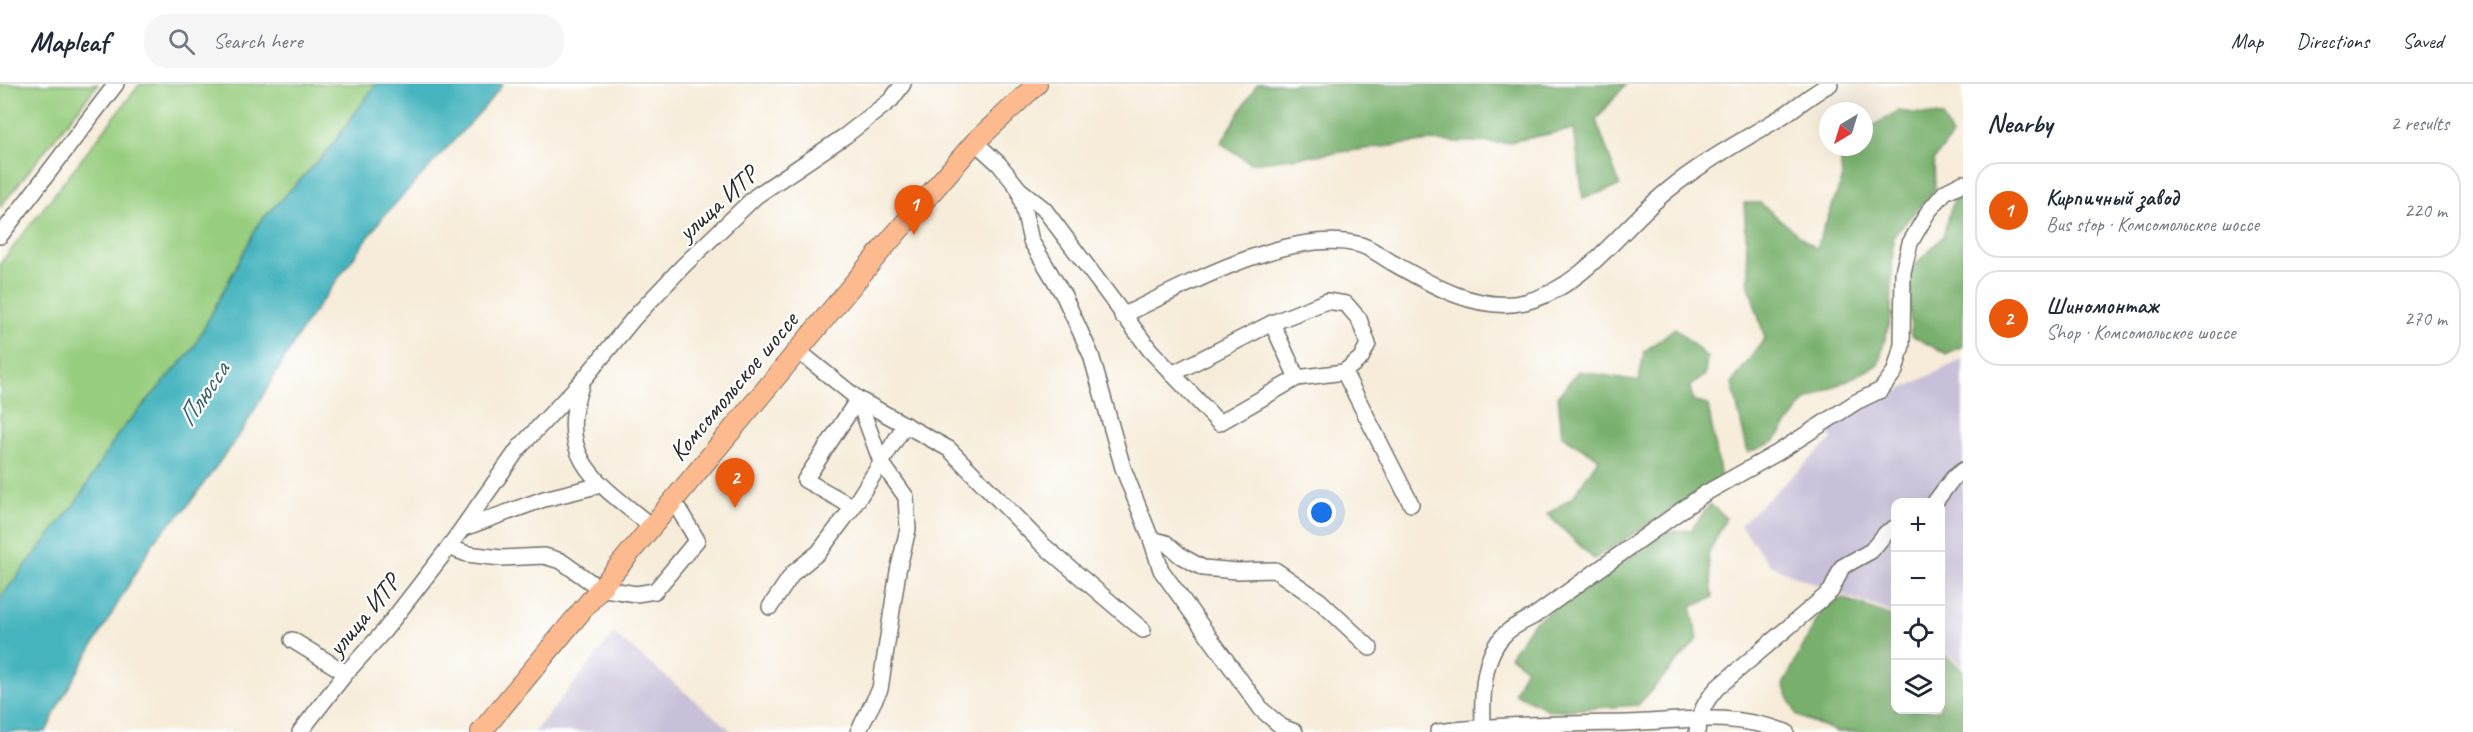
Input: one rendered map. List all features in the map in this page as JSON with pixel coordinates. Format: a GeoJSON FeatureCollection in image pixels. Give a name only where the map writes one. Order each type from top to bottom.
{"type":"FeatureCollection","features":[{"type":"Feature","properties":{"kind":"main road","name":"Комсомольское шоссе"},"geometry":{"type":"LineString","coordinates":[[481,732],[797,350],[975,142],[1037,84]]}},
{"type":"Feature","properties":{"kind":"street"},"geometry":{"type":"LineString","coordinates":[[0,236],[116,84]]}},
{"type":"Feature","properties":{"kind":"street","name":"улица ИТР"},"geometry":{"type":"LineString","coordinates":[[300,732],[346,673],[384,631],[449,547],[519,448],[584,380],[648,303],[748,204],[863,122],[891,100],[903,84]]}},
{"type":"Feature","properties":{"kind":"street"},"geometry":{"type":"LineString","coordinates":[[1122,315],[1230,264],[1297,245],[1332,241],[1359,244],[1424,281],[1461,297],[1493,303],[1523,303],[1548,295],[1584,270],[1666,191],[1714,157],[1780,118],[1811,94],[1830,84]]}},
{"type":"Feature","properties":{"kind":"street"},"geometry":{"type":"LineString","coordinates":[[975,142],[999,164],[1019,189],[1044,209],[1122,315],[1172,374],[1219,423],[1297,378],[1344,372],[1361,358],[1368,344],[1359,319],[1346,304],[1326,301],[1272,322],[1172,374]]}},
{"type":"Feature","properties":{"kind":"street"},"geometry":{"type":"LineString","coordinates":[[1483,726],[1482,697],[1488,664],[1498,641],[1508,630],[1534,616],[1704,494],[1777,453],[1856,402],[1881,390],[1895,371],[1902,345],[1902,272],[1910,243],[1928,212],[1945,192],[1963,183]]}},
{"type":"Feature","properties":{"kind":"street"},"geometry":{"type":"LineString","coordinates":[[1019,189],[1031,241],[1064,296],[1091,355],[1123,468],[1151,538],[1161,570],[1262,711],[1282,726],[1295,732]]}},
{"type":"Feature","properties":{"kind":"street"},"geometry":{"type":"LineString","coordinates":[[1272,322],[1297,378]]}},
{"type":"Feature","properties":{"kind":"street"},"geometry":{"type":"LineString","coordinates":[[797,350],[858,399],[949,449],[1043,545],[1143,630]]}},
{"type":"Feature","properties":{"kind":"street"},"geometry":{"type":"LineString","coordinates":[[1344,372],[1412,504]]}},
{"type":"Feature","properties":{"kind":"street","name":"улица ИТР"},"geometry":{"type":"LineString","coordinates":[[584,380],[574,405],[573,430],[578,453],[587,470],[603,487],[651,526]]}},
{"type":"Feature","properties":{"kind":"street"},"geometry":{"type":"LineString","coordinates":[[858,399],[881,462],[906,497],[908,529],[898,572],[880,689],[858,732]]}},
{"type":"Feature","properties":{"kind":"street"},"geometry":{"type":"LineString","coordinates":[[853,507],[805,480],[858,399]]}},
{"type":"Feature","properties":{"kind":"street"},"geometry":{"type":"LineString","coordinates":[[770,607],[793,573],[819,552],[853,507],[905,425]]}},
{"type":"Feature","properties":{"kind":"street"},"geometry":{"type":"LineString","coordinates":[[1938,498],[1953,478],[1963,470]]}},
{"type":"Feature","properties":{"kind":"street"},"geometry":{"type":"LineString","coordinates":[[463,528],[544,499],[603,487]]}},
{"type":"Feature","properties":{"kind":"street"},"geometry":{"type":"LineString","coordinates":[[449,547],[467,554],[501,558],[544,556],[561,561],[599,588],[636,594],[656,591],[697,540],[673,500]]}},
{"type":"Feature","properties":{"kind":"street"},"geometry":{"type":"LineString","coordinates":[[1697,725],[1705,702],[1718,687],[1831,591],[1842,567],[1871,551],[1891,530]]}},
{"type":"Feature","properties":{"kind":"street"},"geometry":{"type":"LineString","coordinates":[[1151,538],[1166,543],[1181,556],[1203,568],[1237,571],[1275,570],[1320,601],[1370,648]]}},
{"type":"Feature","properties":{"kind":"street"},"geometry":{"type":"LineString","coordinates":[[292,640],[346,673]]}},
{"type":"Feature","properties":{"kind":"street"},"geometry":{"type":"LineString","coordinates":[[1438,732],[1483,726],[1651,722],[1697,725],[1737,719],[1786,732]]}},
{"type":"Feature","properties":{"kind":"shaded area"},"geometry":{"type":"Polygon","coordinates":[[[1963,359],[1963,667],[1945,649],[1945,498],[1891,498],[1891,612],[1831,591],[1770,565],[1740,525],[1832,439],[1826,427],[1963,359]]]}},
{"type":"Feature","properties":{"kind":"shaded area"},"geometry":{"type":"Polygon","coordinates":[[[614,634],[733,732],[534,732],[614,634]]]}},
{"type":"Feature","properties":{"kind":"green space"},"geometry":{"type":"Polygon","coordinates":[[[0,84],[98,84],[0,207],[0,84]]]}},
{"type":"Feature","properties":{"kind":"green space"},"geometry":{"type":"Polygon","coordinates":[[[140,84],[376,84],[330,148],[259,223],[193,349],[118,434],[77,501],[0,600],[0,264],[140,84]]]}},
{"type":"Feature","properties":{"kind":"green space"},"geometry":{"type":"Polygon","coordinates":[[[1257,84],[1626,84],[1596,120],[1620,186],[1583,198],[1574,129],[1505,143],[1431,141],[1250,163],[1221,143],[1257,84]]]}},
{"type":"Feature","properties":{"kind":"green space"},"geometry":{"type":"Polygon","coordinates":[[[1898,111],[1942,116],[1952,136],[1934,160],[1935,189],[1893,237],[1891,316],[1878,365],[1805,401],[1774,442],[1748,453],[1732,383],[1765,338],[1749,286],[1744,203],[1760,203],[1816,249],[1842,180],[1841,156],[1873,156],[1873,126],[1898,111]]]}},
{"type":"Feature","properties":{"kind":"green space"},"geometry":{"type":"Polygon","coordinates":[[[1963,198],[1963,346],[1946,354],[1911,335],[1908,273],[1943,236],[1954,199],[1963,198]]]}},
{"type":"Feature","properties":{"kind":"green space"},"geometry":{"type":"Polygon","coordinates":[[[1675,328],[1707,357],[1705,375],[1690,387],[1693,401],[1708,405],[1721,478],[1594,559],[1547,514],[1573,497],[1599,458],[1562,436],[1558,396],[1578,371],[1639,381],[1644,352],[1675,328]]]}},
{"type":"Feature","properties":{"kind":"green space"},"geometry":{"type":"Polygon","coordinates":[[[1710,504],[1726,518],[1708,555],[1713,598],[1691,607],[1698,639],[1638,705],[1551,711],[1514,693],[1526,668],[1510,656],[1533,623],[1666,532],[1691,530],[1710,504]]]}},
{"type":"Feature","properties":{"kind":"green space"},"geometry":{"type":"Polygon","coordinates":[[[1842,598],[1891,616],[1891,714],[1945,714],[1945,654],[1963,671],[1963,732],[1837,732],[1797,716],[1783,685],[1822,610],[1842,598]]]}},
{"type":"Feature","properties":{"kind":"water","name":"Плюсса"},"geometry":{"type":"Polygon","coordinates":[[[376,84],[503,84],[483,109],[383,217],[305,324],[242,431],[186,508],[156,538],[60,702],[46,732],[0,732],[0,600],[4,593],[77,501],[118,434],[193,349],[259,223],[330,148],[376,84]]]}},
{"type":"Feature","properties":{"kind":"place","name":"Кирпичный завод"},"geometry":{"type":"Point","coordinates":[914,235]}},
{"type":"Feature","properties":{"kind":"place","name":"Шиномонтаж"},"geometry":{"type":"Point","coordinates":[735,508]}}]}
